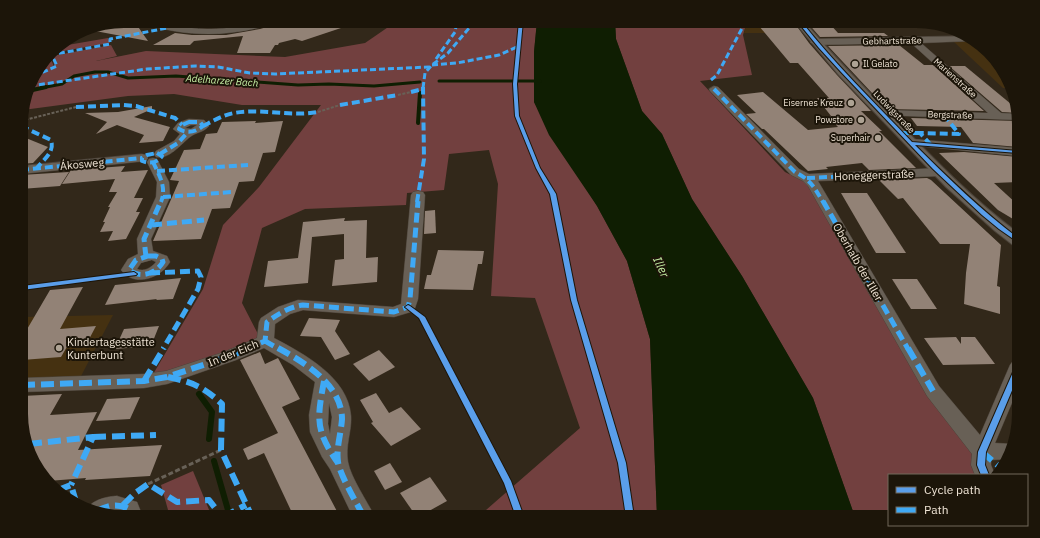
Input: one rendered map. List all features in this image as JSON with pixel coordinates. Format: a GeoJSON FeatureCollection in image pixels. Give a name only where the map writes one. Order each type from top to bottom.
{"type":"FeatureCollection","features":[{"type":"Feature","properties":{"kind":"street"},"geometry":{"type":"LineString","coordinates":[[167,28],[191,32],[238,30],[246,28]]}},
{"type":"Feature","properties":{"kind":"street","name":"Ludwigstraße"},"geometry":{"type":"LineString","coordinates":[[804,28],[815,42],[912,144],[940,172],[1012,236]]}},
{"type":"Feature","properties":{"kind":"street","name":"Gebhartstraße"},"geometry":{"type":"LineString","coordinates":[[815,42],[960,39]]}},
{"type":"Feature","properties":{"kind":"street","name":"Marienstraße"},"geometry":{"type":"LineString","coordinates":[[913,40],[998,116]]}},
{"type":"Feature","properties":{"kind":"street","name":"Oberhalb der Iller"},"geometry":{"type":"LineString","coordinates":[[714,89],[795,172],[807,178],[813,184],[933,391],[982,452]]}},
{"type":"Feature","properties":{"kind":"street","name":"Bergstraße"},"geometry":{"type":"LineString","coordinates":[[882,113],[1011,117]]}},
{"type":"Feature","properties":{"kind":"street","name":"Ákosweg"},"geometry":{"type":"LineString","coordinates":[[28,169],[152,158],[178,143],[188,132]]}},
{"type":"Feature","properties":{"kind":"street"},"geometry":{"type":"LineString","coordinates":[[912,144],[1012,152]]}},
{"type":"Feature","properties":{"kind":"street"},"geometry":{"type":"LineString","coordinates":[[146,256],[144,239],[163,196],[163,182],[152,158]]}},
{"type":"Feature","properties":{"kind":"street","name":"Honeggerstraße"},"geometry":{"type":"LineString","coordinates":[[807,178],[940,172]]}},
{"type":"Feature","properties":{"kind":"street","name":"In der Eich"},"geometry":{"type":"LineString","coordinates":[[28,385],[144,381],[160,378],[230,356],[264,341],[267,322],[283,310],[293,306],[303,305],[394,312],[403,310],[408,307],[410,299],[418,195]]}},
{"type":"Feature","properties":{"kind":"street"},"geometry":{"type":"LineString","coordinates":[[264,341],[288,352],[324,382],[317,416],[318,426],[329,452],[338,463],[361,510]]}},
{"type":"Feature","properties":{"kind":"street"},"geometry":{"type":"LineString","coordinates":[[985,474],[981,465],[982,452],[1012,381]]}},
{"type":"Feature","properties":{"kind":"street"},"geometry":{"type":"LineString","coordinates":[[982,452],[1004,451]]}},
{"type":"Feature","properties":{"kind":"street"},"geometry":{"type":"LineString","coordinates":[[104,508],[107,506],[123,505],[129,510]]}},
{"type":"Feature","properties":{"kind":"path"},"geometry":{"type":"LineString","coordinates":[[398,95],[411,92]]}},
{"type":"Feature","properties":{"kind":"path"},"geometry":{"type":"LineString","coordinates":[[318,112],[340,105]]}},
{"type":"Feature","properties":{"kind":"path"},"geometry":{"type":"LineString","coordinates":[[28,119],[76,107]]}},
{"type":"Feature","properties":{"kind":"path"},"geometry":{"type":"LineString","coordinates":[[148,484],[221,450]]}},
{"type":"Feature","properties":{"kind":"shaded area"},"geometry":{"type":"Polygon","coordinates":[[[387,28],[536,28],[534,52],[534,102],[597,206],[627,261],[650,339],[657,510],[486,510],[580,428],[535,298],[491,296],[498,184],[489,150],[449,154],[444,190],[407,193],[406,205],[305,209],[262,228],[242,303],[260,338],[228,354],[152,376],[203,289],[223,225],[259,187],[321,105],[242,105],[174,94],[128,96],[29,109],[31,99],[41,76],[52,61],[55,69],[53,60],[58,55],[111,45],[117,56],[96,61],[146,51],[285,57],[365,43],[387,28]]]}},
{"type":"Feature","properties":{"kind":"shaded area"},"geometry":{"type":"Polygon","coordinates":[[[615,28],[745,28],[743,35],[752,75],[700,81],[785,172],[809,184],[924,390],[994,470],[990,474],[888,474],[888,510],[853,510],[813,398],[742,276],[692,199],[662,134],[642,111],[616,39],[615,28]]]}},
{"type":"Feature","properties":{"kind":"shaded area"},"geometry":{"type":"Polygon","coordinates":[[[745,28],[796,28],[799,33],[744,33],[745,28]]]}},
{"type":"Feature","properties":{"kind":"shaded area"},"geometry":{"type":"Polygon","coordinates":[[[108,38],[110,43],[62,51],[70,45],[108,38]]]}},
{"type":"Feature","properties":{"kind":"shaded area"},"geometry":{"type":"Polygon","coordinates":[[[953,41],[964,41],[979,52],[996,71],[1005,88],[1003,88],[953,41]]]}},
{"type":"Feature","properties":{"kind":"shaded area","name":"Kindertagesstätte Kunterbunt"},"geometry":{"type":"Polygon","coordinates":[[[113,315],[80,378],[28,380],[28,317],[113,315]]]}},
{"type":"Feature","properties":{"kind":"shaded area"},"geometry":{"type":"Polygon","coordinates":[[[193,471],[209,510],[168,510],[161,485],[193,471]]]}},
{"type":"Feature","properties":{"kind":"water","name":"Iller"},"geometry":{"type":"Polygon","coordinates":[[[536,28],[615,28],[616,39],[642,111],[662,134],[692,199],[742,276],[813,398],[853,510],[657,510],[650,339],[627,261],[597,206],[549,135],[534,102],[534,52],[536,28]]]}},
{"type":"Feature","properties":{"kind":"building"},"geometry":{"type":"Polygon","coordinates":[[[118,28],[139,28],[148,41],[98,31],[118,28]]]}},
{"type":"Feature","properties":{"kind":"building"},"geometry":{"type":"Polygon","coordinates":[[[341,28],[302,41],[295,39],[279,43],[278,45],[275,45],[270,53],[237,53],[243,36],[194,41],[190,45],[153,45],[175,33],[192,35],[226,35],[260,29],[341,28]]]}},
{"type":"Feature","properties":{"kind":"building"},"geometry":{"type":"Polygon","coordinates":[[[761,28],[798,28],[837,75],[871,111],[861,111],[882,131],[879,131],[916,168],[869,170],[862,163],[826,167],[828,169],[808,171],[746,114],[756,113],[737,95],[763,92],[808,130],[838,127],[828,116],[831,116],[817,98],[829,98],[798,63],[790,63],[761,28]]]}},
{"type":"Feature","properties":{"kind":"building"},"geometry":{"type":"Polygon","coordinates":[[[812,28],[834,28],[838,33],[884,33],[888,36],[820,37],[812,28]]]}},
{"type":"Feature","properties":{"kind":"building"},"geometry":{"type":"Polygon","coordinates":[[[899,45],[924,65],[933,65],[984,111],[887,109],[828,46],[899,45]]]}},
{"type":"Feature","properties":{"kind":"building"},"geometry":{"type":"Polygon","coordinates":[[[949,66],[965,66],[1010,103],[1011,113],[1002,112],[949,66]]]}},
{"type":"Feature","properties":{"kind":"building"},"geometry":{"type":"Polygon","coordinates":[[[152,106],[152,109],[134,117],[170,127],[163,141],[139,143],[144,135],[117,125],[96,134],[107,122],[85,113],[118,112],[152,106]]]}},
{"type":"Feature","properties":{"kind":"building"},"geometry":{"type":"Polygon","coordinates":[[[911,118],[1012,121],[1012,146],[973,143],[961,127],[917,126],[911,118]]]}},
{"type":"Feature","properties":{"kind":"building"},"geometry":{"type":"Polygon","coordinates":[[[256,121],[255,123],[283,121],[275,152],[263,153],[254,181],[239,182],[230,208],[212,209],[201,239],[153,241],[179,181],[170,180],[184,150],[200,149],[206,134],[217,133],[222,122],[256,121]]]}},
{"type":"Feature","properties":{"kind":"building"},"geometry":{"type":"Polygon","coordinates":[[[28,139],[48,147],[33,163],[28,163],[28,139]]]}},
{"type":"Feature","properties":{"kind":"building"},"geometry":{"type":"Polygon","coordinates":[[[964,152],[1012,156],[1012,182],[994,183],[1012,200],[1012,218],[998,210],[939,153],[964,152]]]}},
{"type":"Feature","properties":{"kind":"building"},"geometry":{"type":"Polygon","coordinates":[[[125,166],[121,172],[148,170],[134,198],[143,198],[136,212],[140,212],[126,239],[108,241],[113,231],[100,232],[110,207],[108,207],[117,192],[109,192],[115,179],[62,184],[71,170],[125,166]]]}},
{"type":"Feature","properties":{"kind":"building"},"geometry":{"type":"Polygon","coordinates":[[[69,172],[60,186],[28,188],[28,175],[69,172]]]}},
{"type":"Feature","properties":{"kind":"building"},"geometry":{"type":"Polygon","coordinates":[[[927,178],[931,180],[1001,245],[997,286],[1000,287],[1000,314],[964,304],[970,244],[940,244],[903,198],[898,199],[879,180],[927,178]]]}},
{"type":"Feature","properties":{"kind":"building"},"geometry":{"type":"Polygon","coordinates":[[[841,193],[867,193],[906,253],[876,253],[841,193]]]}},
{"type":"Feature","properties":{"kind":"building"},"geometry":{"type":"Polygon","coordinates":[[[435,210],[436,233],[424,234],[425,211],[435,210]]]}},
{"type":"Feature","properties":{"kind":"building"},"geometry":{"type":"Polygon","coordinates":[[[345,218],[344,221],[367,220],[366,258],[378,257],[377,282],[332,286],[335,260],[344,259],[344,234],[312,237],[308,283],[264,287],[268,261],[298,258],[303,222],[345,218]]]}},
{"type":"Feature","properties":{"kind":"building"},"geometry":{"type":"Polygon","coordinates":[[[438,250],[484,251],[482,264],[478,264],[473,290],[424,289],[427,275],[431,275],[438,250]]]}},
{"type":"Feature","properties":{"kind":"building"},"geometry":{"type":"Polygon","coordinates":[[[181,278],[173,299],[156,300],[157,299],[105,305],[115,285],[181,278]]]}},
{"type":"Feature","properties":{"kind":"building"},"geometry":{"type":"Polygon","coordinates":[[[892,279],[917,279],[937,309],[911,309],[892,279]]]}},
{"type":"Feature","properties":{"kind":"building"},"geometry":{"type":"Polygon","coordinates":[[[83,287],[60,329],[96,326],[87,343],[68,345],[61,357],[28,360],[28,328],[50,290],[83,287]]]}},
{"type":"Feature","properties":{"kind":"building"},"geometry":{"type":"Polygon","coordinates":[[[309,318],[340,320],[335,331],[350,354],[335,360],[321,337],[300,336],[309,318]]]}},
{"type":"Feature","properties":{"kind":"building"},"geometry":{"type":"Polygon","coordinates":[[[159,326],[151,346],[115,349],[124,329],[159,326]]]}},
{"type":"Feature","properties":{"kind":"building"},"geometry":{"type":"Polygon","coordinates":[[[956,337],[961,344],[961,337],[975,337],[995,364],[943,365],[924,338],[956,337]]]}},
{"type":"Feature","properties":{"kind":"building"},"geometry":{"type":"Polygon","coordinates":[[[379,350],[395,367],[369,381],[353,364],[379,350]]]}},
{"type":"Feature","properties":{"kind":"building"},"geometry":{"type":"Polygon","coordinates":[[[260,352],[265,364],[278,358],[300,399],[282,407],[336,510],[291,510],[264,453],[248,460],[243,449],[278,433],[240,360],[260,352]]]}},
{"type":"Feature","properties":{"kind":"building"},"geometry":{"type":"Polygon","coordinates":[[[376,393],[389,413],[401,407],[421,429],[391,446],[371,423],[373,422],[360,400],[376,393]]]}},
{"type":"Feature","properties":{"kind":"building"},"geometry":{"type":"Polygon","coordinates":[[[62,394],[50,415],[97,412],[78,450],[162,445],[150,476],[55,480],[41,462],[31,439],[28,414],[28,396],[62,394]]]}},
{"type":"Feature","properties":{"kind":"building"},"geometry":{"type":"Polygon","coordinates":[[[140,397],[130,419],[96,421],[107,399],[140,397]]]}},
{"type":"Feature","properties":{"kind":"building"},"geometry":{"type":"Polygon","coordinates":[[[390,463],[402,482],[385,490],[374,471],[390,463]]]}},
{"type":"Feature","properties":{"kind":"building"},"geometry":{"type":"Polygon","coordinates":[[[430,477],[447,501],[431,510],[412,510],[400,493],[430,477]]]}},
{"type":"Feature","properties":{"kind":"waterway","name":"Adelharzer Bach"},"geometry":{"type":"LineString","coordinates":[[44,87],[62,84],[74,76],[95,72],[108,72],[128,78],[176,76],[298,85],[329,84],[374,86],[420,82]]}},
{"type":"Feature","properties":{"kind":"waterway","name":"Adelharzer Bach"},"geometry":{"type":"LineString","coordinates":[[439,81],[540,81]]}},
{"type":"Feature","properties":{"kind":"waterway","name":"Adelharzer Bach"},"geometry":{"type":"LineString","coordinates":[[34,90],[44,87]]}},
{"type":"Feature","properties":{"kind":"waterway"},"geometry":{"type":"LineString","coordinates":[[418,123],[420,93]]}},
{"type":"Feature","properties":{"kind":"waterway"},"geometry":{"type":"LineString","coordinates":[[199,394],[212,412],[209,439]]}},
{"type":"Feature","properties":{"kind":"waterway"},"geometry":{"type":"LineString","coordinates":[[214,461],[228,510]]}},
{"type":"Feature","properties":{"kind":"marked path"},"geometry":{"type":"LineString","coordinates":[[60,53],[110,44],[110,39],[167,28]]}},
{"type":"Feature","properties":{"kind":"marked path"},"geometry":{"type":"LineString","coordinates":[[436,59],[455,32],[456,28]]}},
{"type":"Feature","properties":{"kind":"marked path"},"geometry":{"type":"LineString","coordinates":[[28,385],[144,381],[167,377],[230,356],[265,341],[267,322],[284,310],[293,307],[303,305],[394,312],[408,307],[410,299],[418,195],[424,159],[423,89],[425,73],[432,65],[448,53],[469,28]]}},
{"type":"Feature","properties":{"kind":"marked path"},"geometry":{"type":"LineString","coordinates":[[711,80],[717,75],[742,28]]}},
{"type":"Feature","properties":{"kind":"marked path"},"geometry":{"type":"LineString","coordinates":[[432,65],[457,63],[499,55],[519,46]]}},
{"type":"Feature","properties":{"kind":"marked path"},"geometry":{"type":"LineString","coordinates":[[44,72],[57,66],[54,59]]}},
{"type":"Feature","properties":{"kind":"marked path"},"geometry":{"type":"LineString","coordinates":[[36,85],[147,69],[196,66],[218,67],[250,73],[275,74],[429,67]]}},
{"type":"Feature","properties":{"kind":"marked path"},"geometry":{"type":"LineString","coordinates":[[411,92],[423,89]]}},
{"type":"Feature","properties":{"kind":"marked path"},"geometry":{"type":"LineString","coordinates":[[714,89],[795,172],[807,178],[813,184],[933,391]]}},
{"type":"Feature","properties":{"kind":"marked path"},"geometry":{"type":"LineString","coordinates":[[340,105],[398,95]]}},
{"type":"Feature","properties":{"kind":"marked path"},"geometry":{"type":"LineString","coordinates":[[76,107],[123,105],[136,106],[175,118],[182,125]]}},
{"type":"Feature","properties":{"kind":"marked path"},"geometry":{"type":"LineString","coordinates":[[203,126],[235,113],[256,112],[308,114],[318,112]]}},
{"type":"Feature","properties":{"kind":"marked path"},"geometry":{"type":"LineString","coordinates":[[931,145],[920,133],[959,134],[944,115]]}},
{"type":"Feature","properties":{"kind":"marked path"},"geometry":{"type":"LineString","coordinates":[[189,122],[200,122],[203,126],[198,130],[191,132],[185,132],[179,129],[182,125],[189,122]]}},
{"type":"Feature","properties":{"kind":"marked path"},"geometry":{"type":"LineString","coordinates":[[28,129],[51,140],[53,146],[52,150],[37,168]]}},
{"type":"Feature","properties":{"kind":"marked path"},"geometry":{"type":"LineString","coordinates":[[160,154],[178,143],[188,132]]}},
{"type":"Feature","properties":{"kind":"marked path"},"geometry":{"type":"LineString","coordinates":[[901,133],[920,133]]}},
{"type":"Feature","properties":{"kind":"marked path"},"geometry":{"type":"LineString","coordinates":[[157,153],[162,156],[158,160],[150,163],[142,161],[142,158],[147,155],[157,153]]}},
{"type":"Feature","properties":{"kind":"marked path"},"geometry":{"type":"LineString","coordinates":[[28,169],[142,158]]}},
{"type":"Feature","properties":{"kind":"marked path"},"geometry":{"type":"LineString","coordinates":[[146,257],[144,239],[163,197],[163,182],[153,162]]}},
{"type":"Feature","properties":{"kind":"marked path"},"geometry":{"type":"LineString","coordinates":[[157,171],[248,165]]}},
{"type":"Feature","properties":{"kind":"marked path"},"geometry":{"type":"LineString","coordinates":[[807,178],[875,175]]}},
{"type":"Feature","properties":{"kind":"marked path"},"geometry":{"type":"LineString","coordinates":[[163,197],[232,192]]}},
{"type":"Feature","properties":{"kind":"marked path"},"geometry":{"type":"LineString","coordinates":[[152,225],[204,220]]}},
{"type":"Feature","properties":{"kind":"marked path"},"geometry":{"type":"LineString","coordinates":[[148,256],[156,256],[162,259],[163,262],[161,266],[153,272],[137,275],[129,270],[136,260],[148,256]]}},
{"type":"Feature","properties":{"kind":"marked path"},"geometry":{"type":"LineString","coordinates":[[144,381],[198,289],[201,277],[198,271],[150,273]]}},
{"type":"Feature","properties":{"kind":"marked path"},"geometry":{"type":"LineString","coordinates":[[265,341],[299,360],[310,368],[330,388],[337,399],[342,417],[337,456],[338,462],[360,510]]}},
{"type":"Feature","properties":{"kind":"marked path"},"geometry":{"type":"LineString","coordinates":[[168,377],[198,385],[209,392],[222,404],[221,450],[249,510]]}},
{"type":"Feature","properties":{"kind":"marked path"},"geometry":{"type":"LineString","coordinates":[[324,381],[318,416],[320,433],[338,463]]}},
{"type":"Feature","properties":{"kind":"marked path"},"geometry":{"type":"LineString","coordinates":[[93,437],[156,435]]}},
{"type":"Feature","properties":{"kind":"marked path"},"geometry":{"type":"LineString","coordinates":[[33,444],[93,437],[71,485]]}},
{"type":"Feature","properties":{"kind":"marked path"},"geometry":{"type":"LineString","coordinates":[[982,452],[997,465]]}},
{"type":"Feature","properties":{"kind":"marked path"},"geometry":{"type":"LineString","coordinates":[[123,505],[134,494],[148,484],[177,502],[209,500],[217,510]]}},
{"type":"Feature","properties":{"kind":"marked path"},"geometry":{"type":"LineString","coordinates":[[63,488],[71,485],[74,496]]}},
{"type":"Feature","properties":{"kind":"marked path"},"geometry":{"type":"LineString","coordinates":[[104,508],[117,505],[129,510]]}},
{"type":"Feature","properties":{"kind":"marked path"},"geometry":{"type":"LineString","coordinates":[[236,510],[246,505]]}},
{"type":"Feature","properties":{"kind":"cycle path"},"geometry":{"type":"LineString","coordinates":[[520,28],[515,84],[517,116],[538,168],[553,194],[574,300],[622,463],[629,510]]}},
{"type":"Feature","properties":{"kind":"cycle path"},"geometry":{"type":"LineString","coordinates":[[805,28],[842,72],[935,168],[967,199],[1012,236]]}},
{"type":"Feature","properties":{"kind":"cycle path"},"geometry":{"type":"LineString","coordinates":[[912,143],[1012,151]]}},
{"type":"Feature","properties":{"kind":"cycle path"},"geometry":{"type":"LineString","coordinates":[[28,287],[134,274]]}},
{"type":"Feature","properties":{"kind":"cycle path"},"geometry":{"type":"LineString","coordinates":[[408,307],[422,317],[508,483],[518,510]]}},
{"type":"Feature","properties":{"kind":"cycle path"},"geometry":{"type":"LineString","coordinates":[[985,474],[981,465],[982,452],[1012,381]]}},
{"type":"Feature","properties":{"kind":"place","name":"Il Gelato"},"geometry":{"type":"Point","coordinates":[855,64]}},
{"type":"Feature","properties":{"kind":"place","name":"Eisernes Kreuz"},"geometry":{"type":"Point","coordinates":[851,103]}},
{"type":"Feature","properties":{"kind":"place","name":"Powstore"},"geometry":{"type":"Point","coordinates":[861,120]}},
{"type":"Feature","properties":{"kind":"place","name":"Superhair"},"geometry":{"type":"Point","coordinates":[878,138]}},
{"type":"Feature","properties":{"kind":"place","name":"Kindertagesstätte Kunterbunt"},"geometry":{"type":"Point","coordinates":[59,348]}}]}
